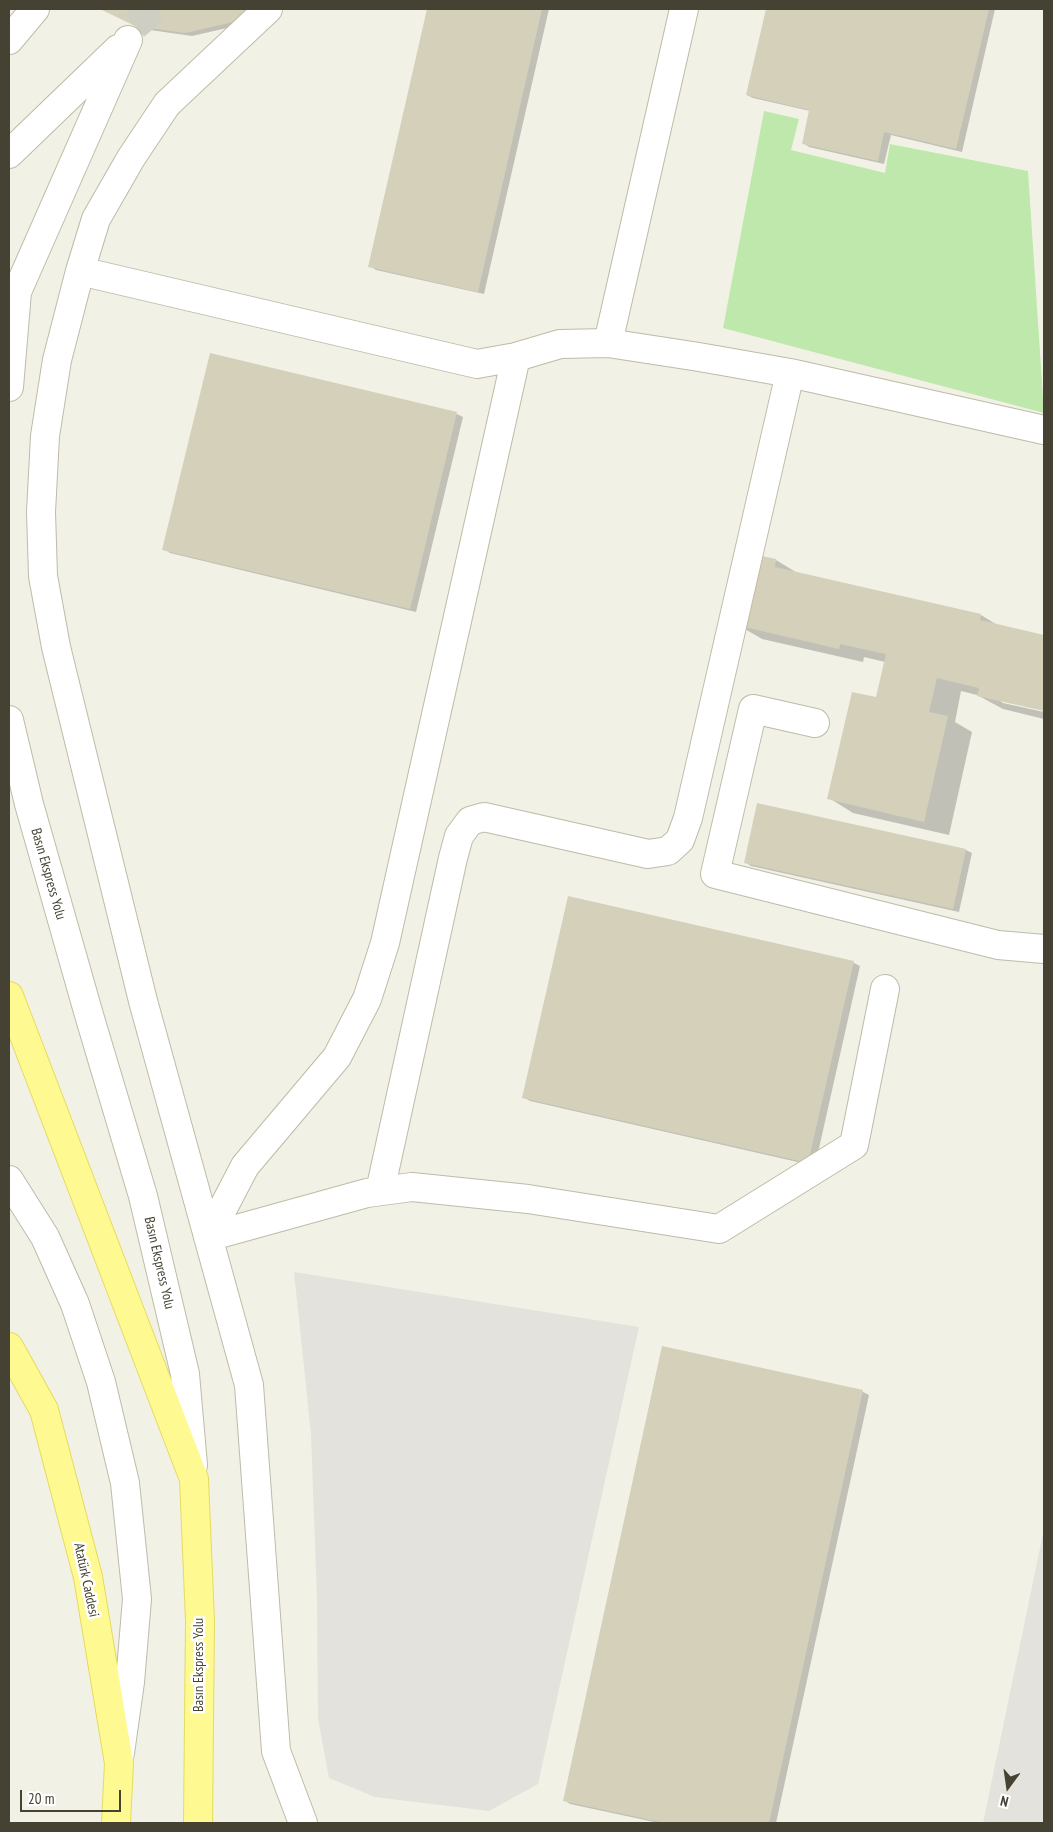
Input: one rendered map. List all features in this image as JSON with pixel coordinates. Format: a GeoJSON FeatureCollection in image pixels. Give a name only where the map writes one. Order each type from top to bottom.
{"type":"FeatureCollection","features":[{"type":"Feature","properties":{"kind":"main road"},"geometry":{"type":"LineString","coordinates":[[9,996],[194,1479]]}},
{"type":"Feature","properties":{"kind":"main road","name":"Atatürk Caddesi"},"geometry":{"type":"LineString","coordinates":[[9,1347],[44,1410],[88,1577],[119,1763],[116,1823]]}},
{"type":"Feature","properties":{"kind":"main road","name":"Basın Ekspress Yolu"},"geometry":{"type":"LineString","coordinates":[[194,1479],[200,1621],[198,1823]]}},
{"type":"Feature","properties":{"kind":"lane"},"geometry":{"type":"LineString","coordinates":[[268,9],[167,104],[130,158],[96,219],[80,271],[57,360],[44,436],[43,576],[56,647],[143,1001],[249,1385],[276,1752],[302,1823]]}},
{"type":"Feature","properties":{"kind":"lane"},"geometry":{"type":"LineString","coordinates":[[608,343],[684,9]]}},
{"type":"Feature","properties":{"kind":"lane"},"geometry":{"type":"LineString","coordinates":[[9,154],[132,33],[13,301],[9,386]]}},
{"type":"Feature","properties":{"kind":"lane"},"geometry":{"type":"LineString","coordinates":[[80,271],[477,364],[516,357],[560,344],[608,343],[790,373],[1044,430]]}},
{"type":"Feature","properties":{"kind":"lane"},"geometry":{"type":"LineString","coordinates":[[208,1238],[245,1166],[337,1057],[367,999],[385,943],[516,357]]}},
{"type":"Feature","properties":{"kind":"lane"},"geometry":{"type":"LineString","coordinates":[[380,1191],[458,836],[470,821],[484,817],[648,854],[668,851],[680,840],[688,818],[790,373]]}},
{"type":"Feature","properties":{"kind":"lane"},"geometry":{"type":"LineString","coordinates":[[815,723],[753,709],[715,874],[998,945],[1044,949]]}},
{"type":"Feature","properties":{"kind":"lane","name":"Basın Ekspress Yolu"},"geometry":{"type":"LineString","coordinates":[[9,720],[29,804],[143,1196],[184,1374],[194,1479]]}},
{"type":"Feature","properties":{"kind":"lane"},"geometry":{"type":"LineString","coordinates":[[208,1238],[357,1196],[412,1187],[528,1199],[719,1229],[854,1144],[886,989]]}},
{"type":"Feature","properties":{"kind":"lane"},"geometry":{"type":"LineString","coordinates":[[9,1180],[45,1236],[75,1304],[102,1382],[125,1483],[137,1599],[130,1682],[119,1763]]}},
{"type":"Feature","properties":{"kind":"green space"},"geometry":{"type":"Polygon","coordinates":[[[764,111],[799,119],[791,150],[885,173],[890,144],[1028,171],[1044,413],[723,328],[764,111]]]}},
{"type":"Feature","properties":{"kind":"shaded area"},"geometry":{"type":"Polygon","coordinates":[[[294,1272],[639,1327],[538,1784],[489,1811],[375,1797],[329,1778],[318,1719],[317,1599],[311,1434],[294,1272]]]}},
{"type":"Feature","properties":{"kind":"shaded area"},"geometry":{"type":"Polygon","coordinates":[[[1044,1529],[1044,1823],[983,1823],[1044,1529]]]}},
{"type":"Feature","properties":{"kind":"building"},"geometry":{"type":"Polygon","coordinates":[[[100,9],[257,9],[233,22],[185,33],[135,26],[100,9]]]}},
{"type":"Feature","properties":{"kind":"building"},"geometry":{"type":"Polygon","coordinates":[[[427,9],[542,9],[478,292],[368,267],[427,9]]]}},
{"type":"Feature","properties":{"kind":"building"},"geometry":{"type":"Polygon","coordinates":[[[766,9],[989,9],[956,149],[884,132],[878,161],[802,144],[809,110],[746,95],[766,9]]]}},
{"type":"Feature","properties":{"kind":"building"},"geometry":{"type":"Polygon","coordinates":[[[210,353],[457,412],[410,609],[162,550],[210,353]]]}},
{"type":"Feature","properties":{"kind":"building"},"geometry":{"type":"Polygon","coordinates":[[[753,554],[776,559],[775,567],[981,614],[980,620],[1044,635],[1044,711],[977,696],[979,688],[937,678],[929,712],[948,716],[924,822],[827,799],[852,692],[876,697],[886,654],[840,644],[839,649],[736,625],[753,554]]]}},
{"type":"Feature","properties":{"kind":"building"},"geometry":{"type":"Polygon","coordinates":[[[757,803],[966,849],[953,909],[744,863],[757,803]]]}},
{"type":"Feature","properties":{"kind":"building"},"geometry":{"type":"Polygon","coordinates":[[[568,896],[854,961],[808,1163],[522,1098],[568,896]]]}},
{"type":"Feature","properties":{"kind":"building"},"geometry":{"type":"Polygon","coordinates":[[[662,1346],[863,1390],[769,1823],[665,1823],[563,1801],[662,1346]]]}},
{"type":"Feature","properties":{"kind":"tunnel"},"geometry":{"type":"LineString","coordinates":[[135,26],[155,9]]}}]}
